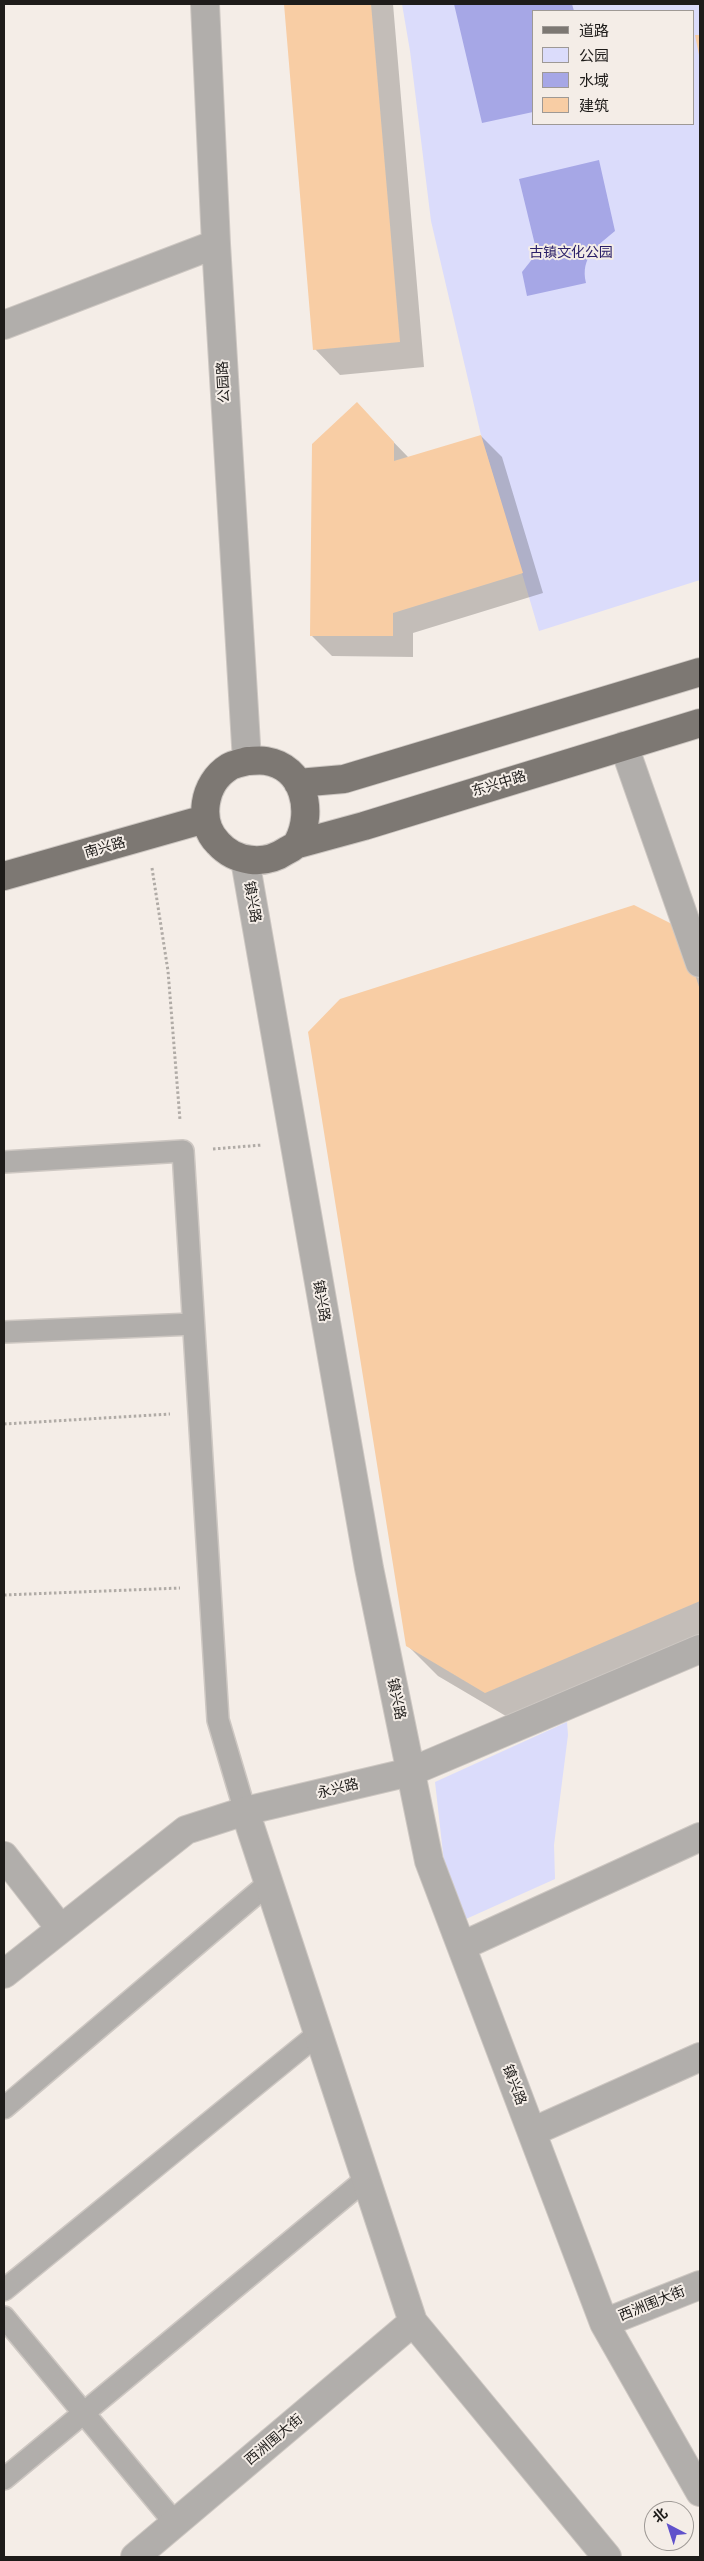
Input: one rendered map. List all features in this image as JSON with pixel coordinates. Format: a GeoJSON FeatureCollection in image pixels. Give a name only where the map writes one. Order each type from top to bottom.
{"type":"FeatureCollection","features":[{"type":"Feature","properties":{"kind":"main road"},"geometry":{"type":"LineString","coordinates":[[298,783],[344,779],[700,672]]}},
{"type":"Feature","properties":{"kind":"main road","name":"东兴中路"},"geometry":{"type":"LineString","coordinates":[[298,844],[364,826],[700,723]]}},
{"type":"Feature","properties":{"kind":"main road"},"geometry":{"type":"LineString","coordinates":[[247,760],[266,761],[285,769],[298,783],[306,801],[305,821],[298,844],[283,854],[264,860],[244,860],[226,852],[213,838],[205,819],[206,799],[214,782],[228,768],[247,760]]}},
{"type":"Feature","properties":{"kind":"main road","name":"南兴路"},"geometry":{"type":"LineString","coordinates":[[4,876],[205,819]]}},
{"type":"Feature","properties":{"kind":"street","name":"公园路"},"geometry":{"type":"LineString","coordinates":[[205,4],[216,244],[247,760]]}},
{"type":"Feature","properties":{"kind":"street"},"geometry":{"type":"LineString","coordinates":[[4,325],[216,244]]}},
{"type":"Feature","properties":{"kind":"street"},"geometry":{"type":"LineString","coordinates":[[624,746],[700,963]]}},
{"type":"Feature","properties":{"kind":"street","name":"镇兴路"},"geometry":{"type":"LineString","coordinates":[[244,860],[368,1568],[429,1861],[604,2324],[700,2492]]}},
{"type":"Feature","properties":{"kind":"street","name":"永兴路"},"geometry":{"type":"LineString","coordinates":[[4,1974],[186,1830],[245,1812],[410,1772],[700,1649]]}},
{"type":"Feature","properties":{"kind":"street"},"geometry":{"type":"LineString","coordinates":[[245,1812],[413,2322],[607,2557]]}},
{"type":"Feature","properties":{"kind":"street"},"geometry":{"type":"LineString","coordinates":[[462,1946],[700,1837]]}},
{"type":"Feature","properties":{"kind":"street"},"geometry":{"type":"LineString","coordinates":[[4,1856],[60,1928]]}},
{"type":"Feature","properties":{"kind":"street"},"geometry":{"type":"LineString","coordinates":[[532,2132],[700,2056]]}},
{"type":"Feature","properties":{"kind":"street","name":"西洲围大街"},"geometry":{"type":"LineString","coordinates":[[604,2324],[700,2285]]}},
{"type":"Feature","properties":{"kind":"street","name":"西洲围大街"},"geometry":{"type":"LineString","coordinates":[[135,2557],[413,2322]]}},
{"type":"Feature","properties":{"kind":"lane"},"geometry":{"type":"LineString","coordinates":[[4,1162],[183,1151],[218,1720],[245,1812]]}},
{"type":"Feature","properties":{"kind":"lane"},"geometry":{"type":"LineString","coordinates":[[4,1332],[193,1324]]}},
{"type":"Feature","properties":{"kind":"lane"},"geometry":{"type":"LineString","coordinates":[[4,2108],[269,1883]]}},
{"type":"Feature","properties":{"kind":"lane"},"geometry":{"type":"LineString","coordinates":[[4,2290],[318,2034]]}},
{"type":"Feature","properties":{"kind":"lane"},"geometry":{"type":"LineString","coordinates":[[4,2479],[366,2179]]}},
{"type":"Feature","properties":{"kind":"lane"},"geometry":{"type":"LineString","coordinates":[[4,2317],[175,2523]]}},
{"type":"Feature","properties":{"kind":"path"},"geometry":{"type":"LineString","coordinates":[[147,836],[168,970],[183,1151],[293,1142]]}},
{"type":"Feature","properties":{"kind":"path"},"geometry":{"type":"LineString","coordinates":[[4,1424],[198,1412]]}},
{"type":"Feature","properties":{"kind":"path"},"geometry":{"type":"LineString","coordinates":[[4,1595],[209,1587]]}},
{"type":"Feature","properties":{"kind":"green space","name":"古镇文化公园"},"geometry":{"type":"Polygon","coordinates":[[[402,4],[700,4],[700,580],[539,631],[481,435],[431,221],[410,51],[402,4]]]}},
{"type":"Feature","properties":{"kind":"green space"},"geometry":{"type":"Polygon","coordinates":[[[567,1722],[568,1735],[554,1845],[555,1879],[466,1919],[444,1862],[435,1782],[567,1722]]]}},
{"type":"Feature","properties":{"kind":"water"},"geometry":{"type":"Polygon","coordinates":[[[454,4],[572,4],[574,10],[532,10],[532,112],[482,123],[454,4]]]}},
{"type":"Feature","properties":{"kind":"water"},"geometry":{"type":"Polygon","coordinates":[[[599,160],[615,231],[596,247],[588,259],[585,266],[586,283],[527,296],[522,272],[537,253],[519,179],[599,160]]]}},
{"type":"Feature","properties":{"kind":"building"},"geometry":{"type":"Polygon","coordinates":[[[284,4],[371,4],[400,342],[313,350],[284,4]]]}},
{"type":"Feature","properties":{"kind":"building"},"geometry":{"type":"Polygon","coordinates":[[[695,35],[700,35],[700,55],[699,55],[695,35]]]}},
{"type":"Feature","properties":{"kind":"building"},"geometry":{"type":"Polygon","coordinates":[[[357,402],[394,442],[394,461],[481,435],[523,573],[393,613],[393,636],[310,636],[312,444],[357,402]]]}},
{"type":"Feature","properties":{"kind":"building"},"geometry":{"type":"Polygon","coordinates":[[[634,905],[680,928],[700,990],[700,1601],[485,1693],[406,1646],[308,1032],[340,999],[634,905]]]}}]}
